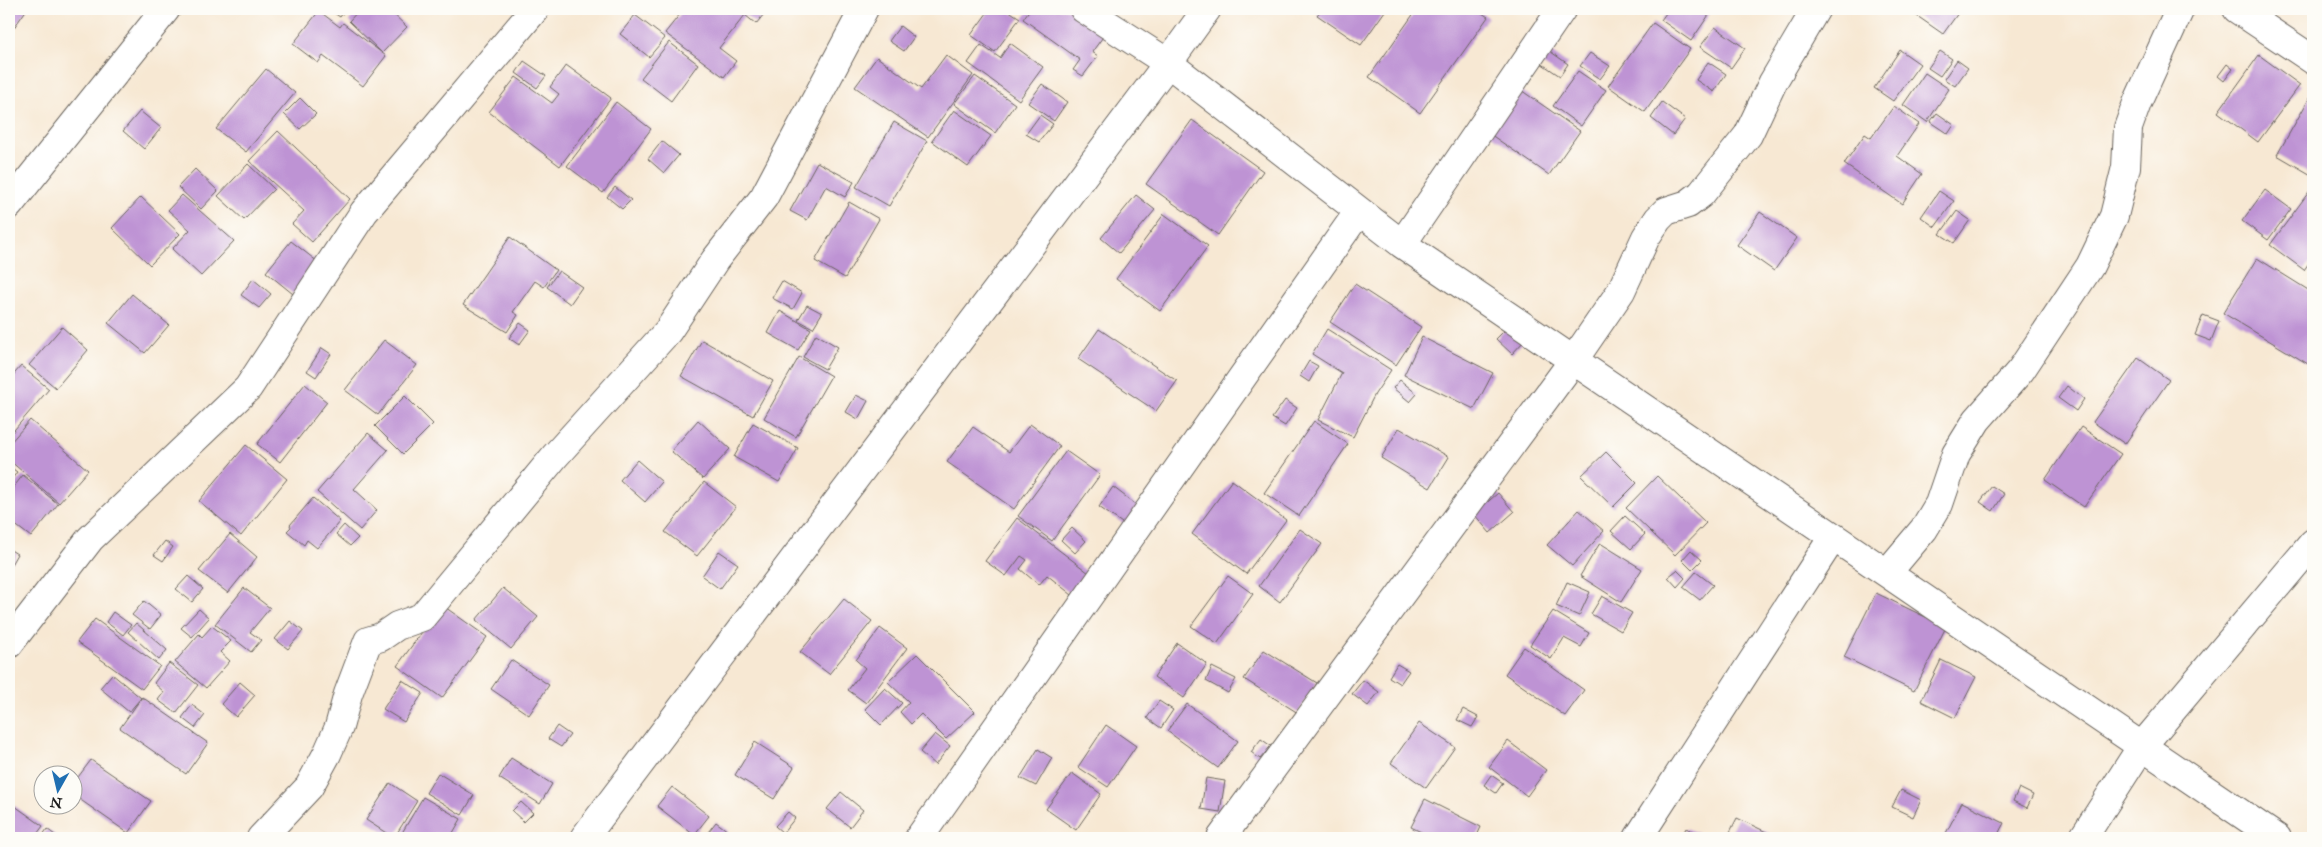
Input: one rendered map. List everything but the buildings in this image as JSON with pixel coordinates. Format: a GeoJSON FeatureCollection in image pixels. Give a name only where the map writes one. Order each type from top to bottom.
{"type":"FeatureCollection","features":[{"type":"Feature","properties":{"kind":"street"},"geometry":{"type":"LineString","coordinates":[[9,205],[166,9]]}},
{"type":"Feature","properties":{"kind":"street"},"geometry":{"type":"LineString","coordinates":[[9,644],[90,540],[248,388],[364,212],[534,9]]}},
{"type":"Feature","properties":{"kind":"street"},"geometry":{"type":"LineString","coordinates":[[261,838],[309,787],[327,754],[339,727],[348,694],[368,641],[382,637],[397,626],[422,617],[555,456],[668,331],[715,260],[764,197],[864,9]]}},
{"type":"Feature","properties":{"kind":"street"},"geometry":{"type":"LineString","coordinates":[[1084,9],[1168,63],[1402,244],[2277,838]]}},
{"type":"Feature","properties":{"kind":"street"},"geometry":{"type":"LineString","coordinates":[[584,838],[1207,9]]}},
{"type":"Feature","properties":{"kind":"street"},"geometry":{"type":"LineString","coordinates":[[1402,244],[1562,9]]}},
{"type":"Feature","properties":{"kind":"street"},"geometry":{"type":"LineString","coordinates":[[1222,838],[1573,360],[1621,291],[1646,237],[1658,219],[1666,211],[1688,204],[1701,194],[1748,134],[1773,82],[1816,9]]}},
{"type":"Feature","properties":{"kind":"street"},"geometry":{"type":"LineString","coordinates":[[1887,573],[1924,529],[1938,504],[1956,454],[1977,420],[2020,370],[2090,266],[2114,216],[2126,166],[2128,128],[2137,103],[2180,9]]}},
{"type":"Feature","properties":{"kind":"street"},"geometry":{"type":"LineString","coordinates":[[2237,9],[2313,60]]}},
{"type":"Feature","properties":{"kind":"street"},"geometry":{"type":"LineString","coordinates":[[919,838],[1359,211]]}},
{"type":"Feature","properties":{"kind":"street"},"geometry":{"type":"LineString","coordinates":[[1638,838],[1833,537]]}},
{"type":"Feature","properties":{"kind":"street"},"geometry":{"type":"LineString","coordinates":[[2083,838],[2142,746],[2313,543]]}}]}
